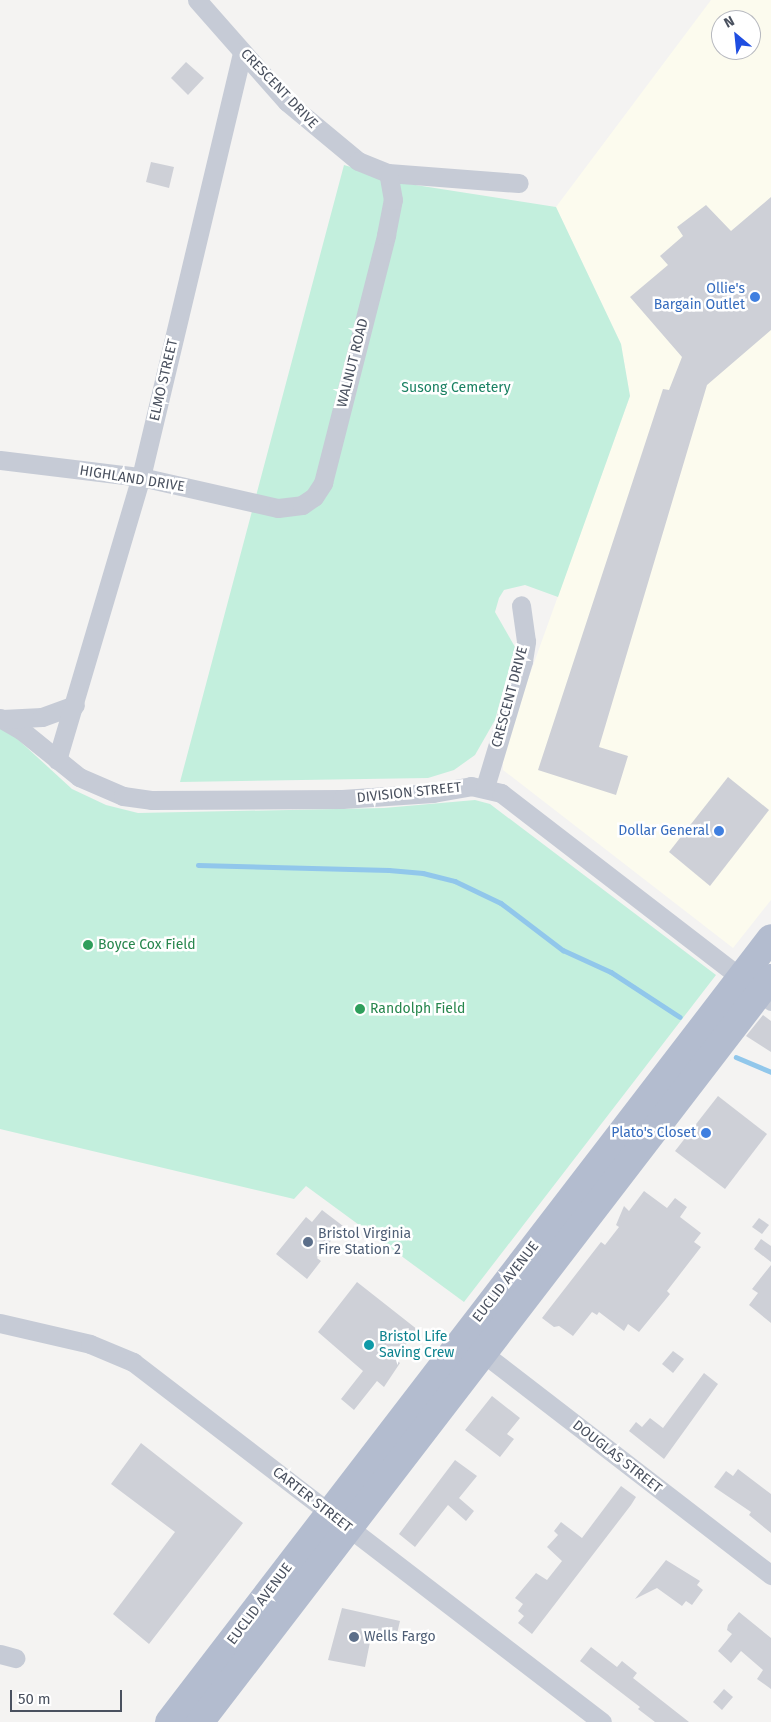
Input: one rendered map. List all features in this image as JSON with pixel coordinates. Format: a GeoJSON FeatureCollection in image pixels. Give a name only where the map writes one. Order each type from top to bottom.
{"type":"FeatureCollection","features":[{"type":"Feature","properties":{"kind":"main road","name":"EUCLID AVENUE"},"geometry":{"type":"LineString","coordinates":[[200,1722],[339,1521],[473,1346],[760,987],[771,938]]}},
{"type":"Feature","properties":{"kind":"main road","name":"EUCLID AVENUE"},"geometry":{"type":"LineString","coordinates":[[169,1722],[339,1521]]}},
{"type":"Feature","properties":{"kind":"street","name":"CRESCENT DRIVE"},"geometry":{"type":"LineString","coordinates":[[197,0],[242,52],[316,129],[358,161],[388,173],[519,182]]}},
{"type":"Feature","properties":{"kind":"street","name":"ELMO STREET"},"geometry":{"type":"LineString","coordinates":[[57,760],[141,477],[242,52]]}},
{"type":"Feature","properties":{"kind":"street","name":"WALNUT ROAD"},"geometry":{"type":"LineString","coordinates":[[262,504],[290,508],[302,505],[314,497],[323,483],[386,235],[392,200],[388,173]]}},
{"type":"Feature","properties":{"kind":"street","name":"HIGHLAND DRIVE"},"geometry":{"type":"LineString","coordinates":[[0,460],[141,477],[262,504]]}},
{"type":"Feature","properties":{"kind":"street","name":"CRESCENT DRIVE"},"geometry":{"type":"LineString","coordinates":[[485,787],[523,661],[526,641],[521,605]]}},
{"type":"Feature","properties":{"kind":"street"},"geometry":{"type":"LineString","coordinates":[[1,718],[42,717],[74,705]]}},
{"type":"Feature","properties":{"kind":"street","name":"DIVISION STREET"},"geometry":{"type":"LineString","coordinates":[[1,718],[21,730],[57,760],[100,788],[151,800],[342,799],[485,787]]}},
{"type":"Feature","properties":{"kind":"street"},"geometry":{"type":"LineString","coordinates":[[485,787],[516,803],[760,987]]}},
{"type":"Feature","properties":{"kind":"street","name":"CARTER STREET"},"geometry":{"type":"LineString","coordinates":[[0,1323],[90,1344],[133,1362],[602,1722]]}},
{"type":"Feature","properties":{"kind":"street","name":"DOUGLAS STREET"},"geometry":{"type":"LineString","coordinates":[[473,1346],[771,1575]]}},
{"type":"Feature","properties":{"kind":"shaded area"},"geometry":{"type":"Polygon","coordinates":[[[711,0],[771,0],[771,900],[733,948],[503,770],[503,749],[630,396],[621,344],[556,207],[711,0]]]}},
{"type":"Feature","properties":{"kind":"green space","name":"Susong Cemetery"},"geometry":{"type":"Polygon","coordinates":[[[344,165],[409,184],[556,207],[621,344],[630,396],[558,597],[525,585],[504,590],[499,598],[495,612],[515,647],[495,720],[475,755],[454,770],[428,778],[180,782],[344,165]]]}},
{"type":"Feature","properties":{"kind":"green space"},"geometry":{"type":"Polygon","coordinates":[[[0,728],[12,734],[72,789],[106,805],[138,813],[384,808],[475,800],[490,804],[716,975],[464,1302],[306,1186],[294,1199],[0,1129],[0,728]]]}},
{"type":"Feature","properties":{"kind":"building"},"geometry":{"type":"Polygon","coordinates":[[[186,62],[204,78],[188,95],[171,78],[186,62]]]}},
{"type":"Feature","properties":{"kind":"building"},"geometry":{"type":"Polygon","coordinates":[[[151,162],[174,167],[169,188],[146,182],[151,162]]]}},
{"type":"Feature","properties":{"kind":"building"},"geometry":{"type":"Polygon","coordinates":[[[771,197],[771,330],[707,385],[599,747],[628,756],[616,795],[538,770],[663,389],[669,390],[682,357],[630,297],[668,265],[660,256],[683,236],[677,227],[706,205],[731,231],[771,197]]]}},
{"type":"Feature","properties":{"kind":"building","name":"Dollar General"},"geometry":{"type":"Polygon","coordinates":[[[728,777],[769,810],[710,886],[669,852],[728,777]]]}},
{"type":"Feature","properties":{"kind":"building"},"geometry":{"type":"Polygon","coordinates":[[[763,1015],[771,1021],[771,1052],[746,1036],[763,1015]]]}},
{"type":"Feature","properties":{"kind":"building"},"geometry":{"type":"Polygon","coordinates":[[[718,1096],[767,1134],[725,1189],[675,1151],[718,1096]]]}},
{"type":"Feature","properties":{"kind":"building"},"geometry":{"type":"Polygon","coordinates":[[[644,1191],[667,1208],[675,1198],[687,1207],[680,1217],[701,1233],[694,1242],[701,1247],[667,1291],[670,1294],[639,1332],[628,1324],[624,1331],[599,1312],[597,1315],[592,1312],[573,1336],[559,1326],[554,1327],[542,1318],[601,1242],[605,1245],[619,1227],[616,1225],[624,1206],[629,1211],[644,1191]]]}},
{"type":"Feature","properties":{"kind":"building","name":"Bristol Virginia Fire Station 2"},"geometry":{"type":"Polygon","coordinates":[[[322,1210],[343,1226],[317,1258],[321,1261],[307,1279],[276,1254],[306,1217],[312,1222],[322,1210]]]}},
{"type":"Feature","properties":{"kind":"building"},"geometry":{"type":"Polygon","coordinates":[[[759,1218],[769,1225],[762,1234],[752,1227],[759,1218]]]}},
{"type":"Feature","properties":{"kind":"building"},"geometry":{"type":"Polygon","coordinates":[[[761,1239],[771,1246],[771,1262],[754,1249],[761,1239]]]}},
{"type":"Feature","properties":{"kind":"building"},"geometry":{"type":"Polygon","coordinates":[[[771,1265],[771,1323],[749,1305],[758,1293],[752,1289],[771,1265]]]}},
{"type":"Feature","properties":{"kind":"building","name":"Bristol Life Saving Crew"},"geometry":{"type":"Polygon","coordinates":[[[357,1282],[418,1330],[394,1358],[400,1363],[384,1387],[377,1381],[354,1410],[341,1399],[363,1371],[318,1332],[357,1282]]]}},
{"type":"Feature","properties":{"kind":"building"},"geometry":{"type":"Polygon","coordinates":[[[673,1351],[684,1359],[673,1373],[662,1364],[673,1351]]]}},
{"type":"Feature","properties":{"kind":"building"},"geometry":{"type":"Polygon","coordinates":[[[704,1373],[718,1384],[664,1459],[629,1431],[636,1422],[642,1427],[650,1418],[663,1428],[704,1373]]]}},
{"type":"Feature","properties":{"kind":"building"},"geometry":{"type":"Polygon","coordinates":[[[492,1396],[520,1418],[507,1434],[514,1439],[500,1457],[465,1430],[492,1396]]]}},
{"type":"Feature","properties":{"kind":"building"},"geometry":{"type":"Polygon","coordinates":[[[141,1443],[243,1523],[149,1644],[113,1614],[175,1532],[111,1484],[141,1443]]]}},
{"type":"Feature","properties":{"kind":"building"},"geometry":{"type":"Polygon","coordinates":[[[455,1460],[477,1476],[459,1498],[474,1511],[466,1521],[448,1505],[415,1547],[399,1534],[455,1460]]]}},
{"type":"Feature","properties":{"kind":"building"},"geometry":{"type":"Polygon","coordinates":[[[738,1469],[771,1494],[771,1533],[749,1515],[751,1512],[714,1487],[726,1471],[733,1476],[738,1469]]]}},
{"type":"Feature","properties":{"kind":"building"},"geometry":{"type":"Polygon","coordinates":[[[621,1486],[636,1497],[532,1634],[518,1623],[524,1616],[518,1611],[523,1604],[515,1598],[536,1573],[547,1580],[562,1561],[547,1547],[558,1535],[554,1531],[561,1522],[582,1538],[621,1486]]]}},
{"type":"Feature","properties":{"kind":"building"},"geometry":{"type":"Polygon","coordinates":[[[666,1560],[700,1581],[697,1585],[703,1590],[692,1605],[686,1601],[682,1606],[657,1588],[635,1599],[666,1560]]]}},
{"type":"Feature","properties":{"kind":"building"},"geometry":{"type":"Polygon","coordinates":[[[342,1608],[400,1621],[395,1642],[371,1637],[365,1667],[328,1660],[342,1608]]]}},
{"type":"Feature","properties":{"kind":"building"},"geometry":{"type":"Polygon","coordinates":[[[739,1612],[771,1638],[771,1689],[757,1679],[763,1670],[741,1651],[731,1663],[718,1651],[732,1634],[727,1630],[728,1625],[739,1612]]]}},
{"type":"Feature","properties":{"kind":"building"},"geometry":{"type":"Polygon","coordinates":[[[591,1647],[617,1667],[622,1661],[637,1673],[633,1678],[689,1722],[655,1722],[638,1709],[640,1707],[580,1661],[591,1647]]]}},
{"type":"Feature","properties":{"kind":"building"},"geometry":{"type":"Polygon","coordinates":[[[724,1689],[733,1697],[722,1710],[713,1702],[724,1689]]]}},
{"type":"Feature","properties":{"kind":"waterway"},"geometry":{"type":"LineString","coordinates":[[198,865],[389,870],[423,873],[455,881],[501,903],[563,950],[611,972],[680,1017]]}},
{"type":"Feature","properties":{"kind":"waterway"},"geometry":{"type":"LineString","coordinates":[[736,1057],[771,1072]]}},
{"type":"Feature","properties":{"kind":"place","name":"Ollie's Bargain Outlet"},"geometry":{"type":"Point","coordinates":[755,297]}},
{"type":"Feature","properties":{"kind":"place","name":"Dollar General"},"geometry":{"type":"Point","coordinates":[719,831]}},
{"type":"Feature","properties":{"kind":"place","name":"Boyce Cox Field"},"geometry":{"type":"Point","coordinates":[88,945]}},
{"type":"Feature","properties":{"kind":"place","name":"Randolph Field"},"geometry":{"type":"Point","coordinates":[360,1009]}},
{"type":"Feature","properties":{"kind":"place","name":"Plato's Closet"},"geometry":{"type":"Point","coordinates":[706,1133]}},
{"type":"Feature","properties":{"kind":"place","name":"Bristol Virginia Fire Station 2"},"geometry":{"type":"Point","coordinates":[308,1242]}},
{"type":"Feature","properties":{"kind":"place","name":"Bristol Life Saving Crew"},"geometry":{"type":"Point","coordinates":[369,1345]}},
{"type":"Feature","properties":{"kind":"place","name":"Wells Fargo"},"geometry":{"type":"Point","coordinates":[354,1637]}}]}
